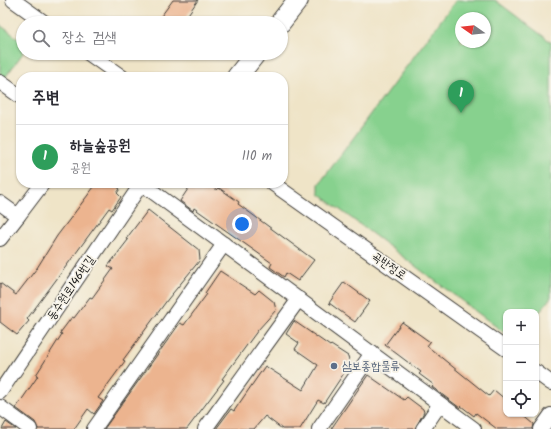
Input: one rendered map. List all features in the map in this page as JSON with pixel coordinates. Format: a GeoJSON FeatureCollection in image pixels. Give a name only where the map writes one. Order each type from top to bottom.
{"type":"FeatureCollection","features":[{"type":"Feature","properties":{"kind":"street"},"geometry":{"type":"LineString","coordinates":[[13,0],[36,16]]}},
{"type":"Feature","properties":{"kind":"street"},"geometry":{"type":"LineString","coordinates":[[285,16],[298,0]]}},
{"type":"Feature","properties":{"kind":"street"},"geometry":{"type":"LineString","coordinates":[[98,60],[115,72]]}},
{"type":"Feature","properties":{"kind":"street"},"geometry":{"type":"LineString","coordinates":[[241,72],[250,60]]}},
{"type":"Feature","properties":{"kind":"street"},"geometry":{"type":"LineString","coordinates":[[0,82],[16,93]]}},
{"type":"Feature","properties":{"kind":"street"},"geometry":{"type":"LineString","coordinates":[[0,239],[40,188]]}},
{"type":"Feature","properties":{"kind":"street","name":"동수원로146번길"},"geometry":{"type":"LineString","coordinates":[[0,392],[138,188]]}},
{"type":"Feature","properties":{"kind":"street","name":"동수원로146번길"},"geometry":{"type":"LineString","coordinates":[[148,188],[474,429]]}},
{"type":"Feature","properties":{"kind":"street","name":"곡반정로"},"geometry":{"type":"LineString","coordinates":[[279,188],[503,346]]}},
{"type":"Feature","properties":{"kind":"street"},"geometry":{"type":"LineString","coordinates":[[0,203],[18,216]]}},
{"type":"Feature","properties":{"kind":"street"},"geometry":{"type":"LineString","coordinates":[[94,429],[224,244]]}},
{"type":"Feature","properties":{"kind":"street"},"geometry":{"type":"LineString","coordinates":[[205,429],[299,299]]}},
{"type":"Feature","properties":{"kind":"street"},"geometry":{"type":"LineString","coordinates":[[318,429],[372,353]]}},
{"type":"Feature","properties":{"kind":"street"},"geometry":{"type":"LineString","coordinates":[[539,374],[551,383]]}},
{"type":"Feature","properties":{"kind":"street"},"geometry":{"type":"LineString","coordinates":[[423,429],[440,404]]}},
{"type":"Feature","properties":{"kind":"street"},"geometry":{"type":"LineString","coordinates":[[0,407],[30,429]]}},
{"type":"Feature","properties":{"kind":"street"},"geometry":{"type":"LineString","coordinates":[[541,429],[551,414]]}},
{"type":"Feature","properties":{"kind":"green space"},"geometry":{"type":"Polygon","coordinates":[[[456,0],[495,0],[551,42],[551,297],[539,313],[539,309],[503,309],[503,332],[319,194],[319,184],[456,0]]]}},
{"type":"Feature","properties":{"kind":"green space"},"geometry":{"type":"Polygon","coordinates":[[[0,25],[16,37],[16,60],[18,60],[4,79],[0,76],[0,25]]]}},
{"type":"Feature","properties":{"kind":"building"},"geometry":{"type":"Polygon","coordinates":[[[173,0],[198,0],[187,16],[161,16],[173,0]]]}},
{"type":"Feature","properties":{"kind":"building"},"geometry":{"type":"Polygon","coordinates":[[[93,188],[120,189],[117,193],[121,197],[112,210],[109,208],[27,319],[29,321],[17,335],[0,322],[0,283],[16,295],[37,268],[57,236],[93,188]]]}},
{"type":"Feature","properties":{"kind":"building"},"geometry":{"type":"Polygon","coordinates":[[[189,188],[214,188],[217,190],[219,188],[239,202],[238,204],[314,260],[298,281],[286,273],[284,277],[270,267],[272,263],[194,208],[193,211],[180,201],[189,188]]]}},
{"type":"Feature","properties":{"kind":"building"},"geometry":{"type":"Polygon","coordinates":[[[148,210],[199,250],[200,260],[168,299],[123,360],[125,361],[98,398],[103,401],[94,414],[88,409],[74,429],[38,429],[35,422],[16,408],[38,376],[36,375],[62,334],[60,333],[90,297],[92,298],[113,269],[108,266],[148,210]]]}},
{"type":"Feature","properties":{"kind":"building"},"geometry":{"type":"Polygon","coordinates":[[[220,271],[255,294],[259,290],[274,302],[276,310],[258,330],[222,379],[224,380],[187,429],[104,429],[180,323],[184,325],[207,294],[205,293],[220,271]]]}},
{"type":"Feature","properties":{"kind":"building"},"geometry":{"type":"Polygon","coordinates":[[[344,282],[370,301],[355,322],[329,303],[344,282]]]}},
{"type":"Feature","properties":{"kind":"building"},"geometry":{"type":"Polygon","coordinates":[[[294,321],[330,346],[331,345],[348,356],[350,364],[324,403],[318,400],[300,429],[282,429],[265,416],[254,429],[216,429],[231,409],[234,411],[265,366],[303,390],[318,365],[295,349],[299,343],[286,334],[294,321]]]}},
{"type":"Feature","properties":{"kind":"building"},"geometry":{"type":"Polygon","coordinates":[[[402,322],[430,342],[427,346],[489,396],[494,390],[503,398],[503,417],[526,417],[534,424],[533,429],[497,429],[476,413],[474,416],[461,406],[460,408],[432,387],[434,385],[419,374],[421,372],[385,345],[402,322]]]}},
{"type":"Feature","properties":{"kind":"building"},"geometry":{"type":"Polygon","coordinates":[[[368,375],[404,400],[407,397],[423,409],[424,412],[415,429],[331,429],[368,375]]]}},
{"type":"Feature","properties":{"kind":"building"},"geometry":{"type":"Polygon","coordinates":[[[6,422],[16,429],[2,429],[6,422]]]}},
{"type":"Feature","properties":{"kind":"place","name":"하늘숲공원"},"geometry":{"type":"Point","coordinates":[461,113]}},
{"type":"Feature","properties":{"kind":"place","name":"삼보종합물류"},"geometry":{"type":"Point","coordinates":[334,366]}}]}
